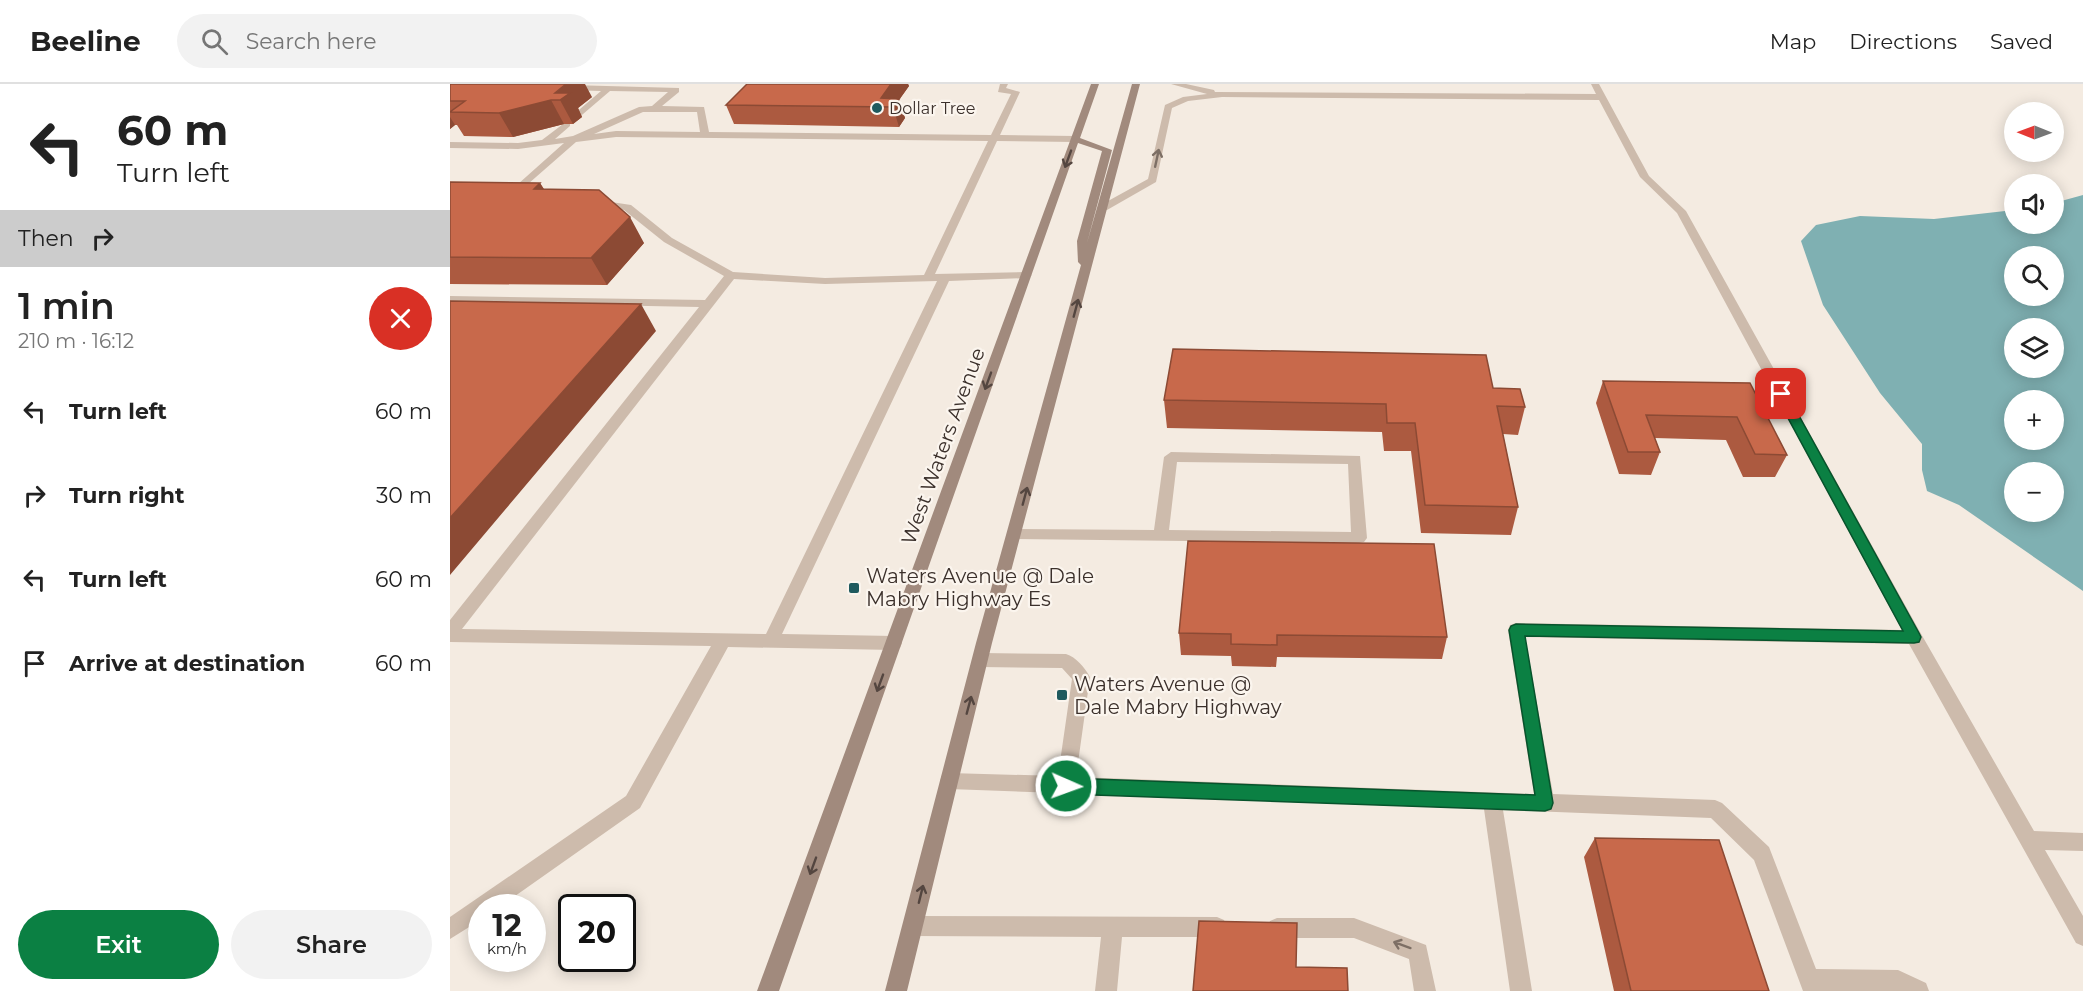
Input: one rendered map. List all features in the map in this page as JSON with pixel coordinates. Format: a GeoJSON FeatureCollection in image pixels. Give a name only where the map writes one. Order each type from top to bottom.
{"type":"FeatureCollection","features":[{"type":"Feature","properties":{"kind":"main road","name":"West Waters Avenue"},"geometry":{"type":"LineString","coordinates":[[768,991],[1095,84]]}},
{"type":"Feature","properties":{"kind":"main road"},"geometry":{"type":"LineString","coordinates":[[896,991],[1014,534],[1136,84]]}},
{"type":"Feature","properties":{"kind":"main road"},"geometry":{"type":"LineString","coordinates":[[1075,139],[1107,150],[1082,241],[1084,276]]}},
{"type":"Feature","properties":{"kind":"lane"},"geometry":{"type":"LineString","coordinates":[[928,278],[1016,92],[1001,90],[1004,84]]}},
{"type":"Feature","properties":{"kind":"lane"},"geometry":{"type":"LineString","coordinates":[[1175,84],[1222,94]]}},
{"type":"Feature","properties":{"kind":"lane"},"geometry":{"type":"LineString","coordinates":[[1311,84],[1312,95]]}},
{"type":"Feature","properties":{"kind":"lane"},"geometry":{"type":"LineString","coordinates":[[1595,84],[1645,177],[1681,211],[1914,637],[2083,936]]}},
{"type":"Feature","properties":{"kind":"lane"},"geometry":{"type":"LineString","coordinates":[[563,88],[676,90],[654,109]]}},
{"type":"Feature","properties":{"kind":"lane"},"geometry":{"type":"LineString","coordinates":[[576,117],[608,89]]}},
{"type":"Feature","properties":{"kind":"lane"},"geometry":{"type":"LineString","coordinates":[[1103,208],[1153,180],[1168,107],[1186,99],[1222,94],[1602,97]]}},
{"type":"Feature","properties":{"kind":"lane"},"geometry":{"type":"LineString","coordinates":[[527,201],[506,201],[573,140],[642,110],[701,109],[705,134]]}},
{"type":"Feature","properties":{"kind":"lane"},"geometry":{"type":"LineString","coordinates":[[544,143],[567,124]]}},
{"type":"Feature","properties":{"kind":"lane"},"geometry":{"type":"LineString","coordinates":[[450,145],[544,143],[616,134],[1075,139]]}},
{"type":"Feature","properties":{"kind":"lane"},"geometry":{"type":"LineString","coordinates":[[590,202],[627,207],[668,240],[731,275],[825,281],[1026,275]]}},
{"type":"Feature","properties":{"kind":"lane"},"geometry":{"type":"LineString","coordinates":[[450,633],[731,275]]}},
{"type":"Feature","properties":{"kind":"lane"},"geometry":{"type":"LineString","coordinates":[[771,641],[945,277]]}},
{"type":"Feature","properties":{"kind":"lane"},"geometry":{"type":"LineString","coordinates":[[450,300],[708,304]]}},
{"type":"Feature","properties":{"kind":"lane"},"geometry":{"type":"LineString","coordinates":[[1014,534],[1161,536],[1359,538],[1355,459],[1171,457],[1161,536]]}},
{"type":"Feature","properties":{"kind":"lane"},"geometry":{"type":"LineString","coordinates":[[1545,803],[1516,630],[1914,637]]}},
{"type":"Feature","properties":{"kind":"lane"},"geometry":{"type":"LineString","coordinates":[[450,633],[894,643]]}},
{"type":"Feature","properties":{"kind":"lane"},"geometry":{"type":"LineString","coordinates":[[450,929],[633,802],[724,639]]}},
{"type":"Feature","properties":{"kind":"lane"},"geometry":{"type":"LineString","coordinates":[[981,660],[1066,661],[1082,677],[1066,786]]}},
{"type":"Feature","properties":{"kind":"lane"},"geometry":{"type":"LineString","coordinates":[[949,781],[1715,809],[1762,854],[1812,986],[1898,981],[1918,991]]}},
{"type":"Feature","properties":{"kind":"lane"},"geometry":{"type":"LineString","coordinates":[[1492,801],[1521,991]]}},
{"type":"Feature","properties":{"kind":"lane"},"geometry":{"type":"LineString","coordinates":[[2028,840],[2083,842]]}},
{"type":"Feature","properties":{"kind":"lane"},"geometry":{"type":"LineString","coordinates":[[913,926],[1237,927]]}},
{"type":"Feature","properties":{"kind":"lane"},"geometry":{"type":"LineString","coordinates":[[1106,991],[1113,927]]}},
{"type":"Feature","properties":{"kind":"lane"},"geometry":{"type":"LineString","coordinates":[[1260,927],[1354,928],[1419,952],[1425,991]]}},
{"type":"Feature","properties":{"kind":"water"},"geometry":{"type":"Polygon","coordinates":[[[2083,195],[2083,591],[1959,505],[1927,491],[1922,470],[1922,444],[1880,393],[1823,305],[1801,241],[1816,225],[1860,216],[1934,219],[2004,211],[2004,234],[2064,234],[2064,200],[2083,195]]]}},
{"type":"Feature","properties":{"kind":"building"},"geometry":{"type":"Polygon","coordinates":[[[450,84],[566,84],[555,93],[570,93],[560,100],[551,100],[499,113],[450,112],[465,101],[450,101],[450,84]]]}},
{"type":"Feature","properties":{"kind":"building"},"geometry":{"type":"Polygon","coordinates":[[[747,84],[891,84],[881,98],[899,99],[893,107],[726,105],[747,84]]]}},
{"type":"Feature","properties":{"kind":"building"},"geometry":{"type":"Polygon","coordinates":[[[450,182],[540,183],[534,189],[599,190],[630,217],[591,258],[450,257],[450,182]]]}},
{"type":"Feature","properties":{"kind":"building"},"geometry":{"type":"Polygon","coordinates":[[[450,301],[641,304],[450,518],[450,301]]]}},
{"type":"Feature","properties":{"kind":"building"},"geometry":{"type":"Polygon","coordinates":[[[1173,349],[1486,355],[1493,388],[1520,389],[1525,407],[1497,406],[1518,507],[1425,505],[1415,423],[1387,423],[1386,404],[1164,400],[1173,349]]]}},
{"type":"Feature","properties":{"kind":"building"},"geometry":{"type":"Polygon","coordinates":[[[1603,381],[1750,383],[1787,455],[1755,454],[1737,417],[1646,415],[1660,452],[1628,452],[1603,381]]]}},
{"type":"Feature","properties":{"kind":"building"},"geometry":{"type":"Polygon","coordinates":[[[1188,541],[1434,544],[1447,637],[1277,635],[1277,645],[1231,644],[1231,634],[1179,633],[1188,541]]]}},
{"type":"Feature","properties":{"kind":"building"},"geometry":{"type":"Polygon","coordinates":[[[1595,838],[1719,840],[1769,991],[1631,991],[1595,838]]]}},
{"type":"Feature","properties":{"kind":"building"},"geometry":{"type":"Polygon","coordinates":[[[1199,921],[1297,923],[1296,967],[1347,968],[1348,991],[1193,991],[1199,921]]]}},
{"type":"Feature","properties":{"kind":"place","name":"Dollar Tree"},"geometry":{"type":"Point","coordinates":[877,108]}},
{"type":"Feature","properties":{"kind":"place","name":"Waters Avenue @ Dale Mabry Highway Es"},"geometry":{"type":"Point","coordinates":[854,588]}},
{"type":"Feature","properties":{"kind":"place","name":"Waters Avenue @ Dale Mabry Highway"},"geometry":{"type":"Point","coordinates":[1062,695]}},
{"type":"Feature","properties":{"kind":"route"},"geometry":{"type":"LineString","coordinates":[[1066,786],[1545,803],[1516,630],[1914,637],[1781,394]]}}]}
